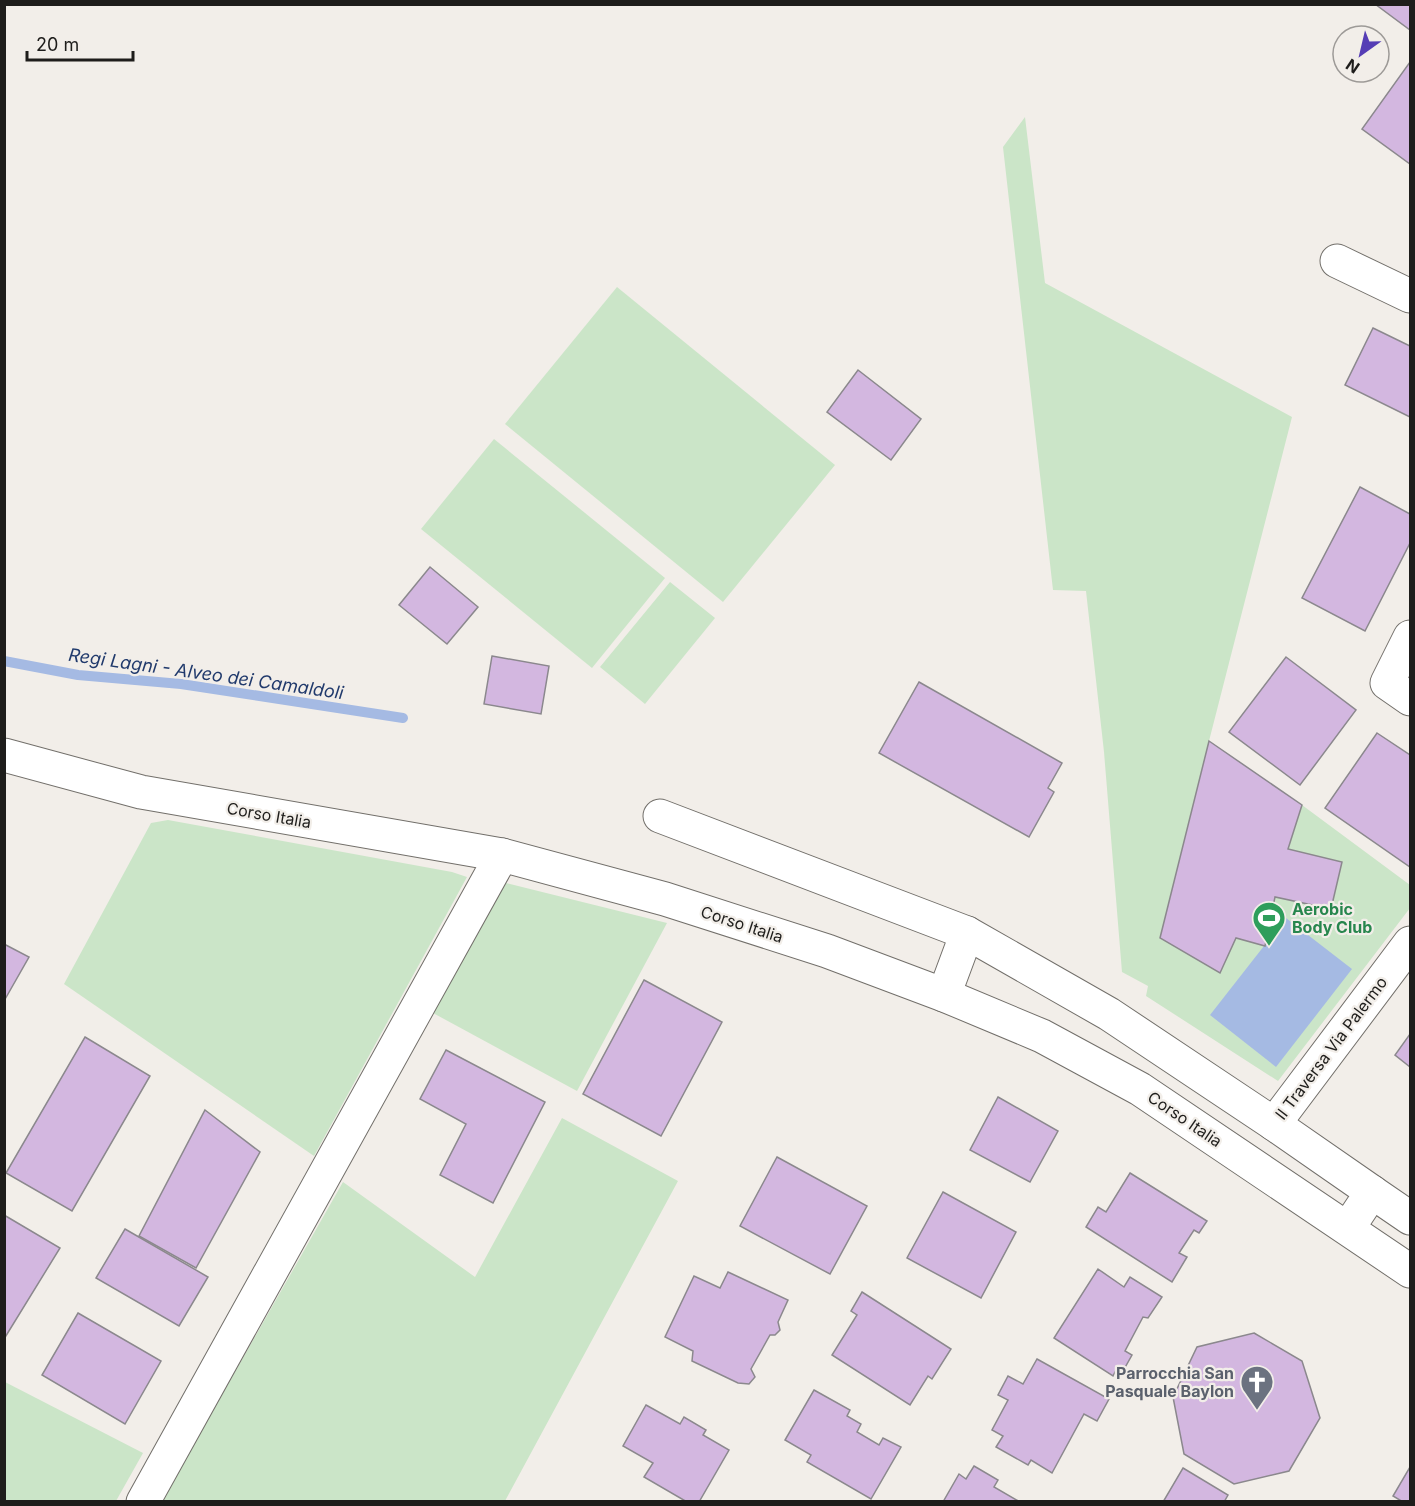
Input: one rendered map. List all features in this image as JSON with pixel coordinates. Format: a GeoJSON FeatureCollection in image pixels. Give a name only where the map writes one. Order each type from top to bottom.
{"type":"FeatureCollection","features":[{"type":"Feature","properties":{"kind":"street"},"geometry":{"type":"LineString","coordinates":[[1337,261],[1410,296]]}},
{"type":"Feature","properties":{"kind":"street"},"geometry":{"type":"LineString","coordinates":[[1410,637],[1388,683],[1410,699]]}},
{"type":"Feature","properties":{"kind":"street","name":"Corso Italia"},"geometry":{"type":"LineString","coordinates":[[4,755],[141,792],[502,855],[665,899],[827,951],[944,995],[1042,1036],[1140,1089],[1410,1271]]}},
{"type":"Feature","properties":{"kind":"street"},"geometry":{"type":"LineString","coordinates":[[660,816],[968,933],[1109,1014],[1410,1218]]}},
{"type":"Feature","properties":{"kind":"street"},"geometry":{"type":"LineString","coordinates":[[143,1502],[502,855]]}},
{"type":"Feature","properties":{"kind":"street"},"geometry":{"type":"LineString","coordinates":[[944,995],[968,933]]}},
{"type":"Feature","properties":{"kind":"street","name":"II Traversa Via Palermo"},"geometry":{"type":"LineString","coordinates":[[1274,1124],[1410,943]]}},
{"type":"Feature","properties":{"kind":"street"},"geometry":{"type":"LineString","coordinates":[[1348,1228],[1372,1192]]}},
{"type":"Feature","properties":{"kind":"green space"},"geometry":{"type":"Polygon","coordinates":[[[1025,117],[1045,283],[1292,417],[1209,741],[1302,805],[1410,885],[1410,908],[1278,1081],[1146,996],[1148,986],[1122,972],[1104,752],[1086,591],[1053,590],[1003,147],[1025,117]]]}},
{"type":"Feature","properties":{"kind":"green space"},"geometry":{"type":"Polygon","coordinates":[[[617,287],[835,465],[723,602],[505,424],[617,287]]]}},
{"type":"Feature","properties":{"kind":"green space"},"geometry":{"type":"Polygon","coordinates":[[[494,439],[665,578],[592,668],[421,529],[494,439]]]}},
{"type":"Feature","properties":{"kind":"green space"},"geometry":{"type":"Polygon","coordinates":[[[670,582],[715,618],[645,704],[600,667],[670,582]]]}},
{"type":"Feature","properties":{"kind":"green space"},"geometry":{"type":"Polygon","coordinates":[[[168,820],[452,872],[467,877],[314,1156],[64,984],[151,823],[168,820]]]}},
{"type":"Feature","properties":{"kind":"green space"},"geometry":{"type":"Polygon","coordinates":[[[506,883],[667,923],[577,1091],[433,1013],[499,890],[506,883]]]}},
{"type":"Feature","properties":{"kind":"green space"},"geometry":{"type":"Polygon","coordinates":[[[562,1118],[678,1181],[505,1501],[161,1502],[343,1182],[475,1277],[562,1118]]]}},
{"type":"Feature","properties":{"kind":"green space"},"geometry":{"type":"Polygon","coordinates":[[[5,1382],[143,1453],[116,1501],[5,1501],[5,1382]]]}},
{"type":"Feature","properties":{"kind":"water"},"geometry":{"type":"Polygon","coordinates":[[[1286,918],[1352,969],[1276,1067],[1210,1015],[1286,918]]]}},
{"type":"Feature","properties":{"kind":"building"},"geometry":{"type":"Polygon","coordinates":[[[1375,4],[1410,4],[1410,30],[1375,4]]]}},
{"type":"Feature","properties":{"kind":"building"},"geometry":{"type":"Polygon","coordinates":[[[1410,62],[1410,164],[1362,129],[1410,62]]]}},
{"type":"Feature","properties":{"kind":"building"},"geometry":{"type":"Polygon","coordinates":[[[1373,328],[1410,346],[1410,417],[1345,385],[1373,328]]]}},
{"type":"Feature","properties":{"kind":"building"},"geometry":{"type":"Polygon","coordinates":[[[858,370],[921,419],[891,460],[827,412],[858,370]]]}},
{"type":"Feature","properties":{"kind":"building"},"geometry":{"type":"Polygon","coordinates":[[[1360,487],[1410,514],[1410,543],[1365,631],[1302,598],[1360,487]]]}},
{"type":"Feature","properties":{"kind":"building"},"geometry":{"type":"Polygon","coordinates":[[[430,567],[478,607],[447,644],[399,605],[430,567]]]}},
{"type":"Feature","properties":{"kind":"building"},"geometry":{"type":"Polygon","coordinates":[[[492,656],[549,666],[541,714],[484,704],[492,656]]]}},
{"type":"Feature","properties":{"kind":"building"},"geometry":{"type":"Polygon","coordinates":[[[1286,657],[1356,710],[1300,785],[1229,732],[1286,657]]]}},
{"type":"Feature","properties":{"kind":"building"},"geometry":{"type":"Polygon","coordinates":[[[919,682],[1062,763],[1048,788],[1054,792],[1029,837],[879,753],[919,682]]]}},
{"type":"Feature","properties":{"kind":"building"},"geometry":{"type":"Polygon","coordinates":[[[1377,733],[1410,755],[1410,867],[1325,808],[1377,733]]]}},
{"type":"Feature","properties":{"kind":"building"},"geometry":{"type":"Polygon","coordinates":[[[1209,741],[1302,805],[1288,849],[1342,862],[1331,909],[1275,897],[1265,946],[1236,938],[1220,973],[1160,938],[1209,741]]]}},
{"type":"Feature","properties":{"kind":"building"},"geometry":{"type":"Polygon","coordinates":[[[4,944],[29,957],[4,1001],[4,944]]]}},
{"type":"Feature","properties":{"kind":"building"},"geometry":{"type":"Polygon","coordinates":[[[644,980],[722,1022],[661,1136],[583,1094],[644,980]]]}},
{"type":"Feature","properties":{"kind":"building"},"geometry":{"type":"Polygon","coordinates":[[[1410,1034],[1410,1067],[1395,1055],[1410,1034]]]}},
{"type":"Feature","properties":{"kind":"building"},"geometry":{"type":"Polygon","coordinates":[[[85,1037],[150,1076],[72,1211],[6,1173],[85,1037]]]}},
{"type":"Feature","properties":{"kind":"building"},"geometry":{"type":"Polygon","coordinates":[[[446,1050],[545,1102],[493,1203],[440,1175],[466,1124],[420,1099],[446,1050]]]}},
{"type":"Feature","properties":{"kind":"building"},"geometry":{"type":"Polygon","coordinates":[[[998,1097],[1058,1131],[1030,1182],[970,1150],[998,1097]]]}},
{"type":"Feature","properties":{"kind":"building"},"geometry":{"type":"Polygon","coordinates":[[[205,1110],[260,1152],[196,1268],[139,1236],[205,1110]]]}},
{"type":"Feature","properties":{"kind":"building"},"geometry":{"type":"Polygon","coordinates":[[[777,1157],[867,1206],[830,1274],[740,1226],[777,1157]]]}},
{"type":"Feature","properties":{"kind":"building"},"geometry":{"type":"Polygon","coordinates":[[[1130,1173],[1207,1221],[1199,1233],[1194,1230],[1179,1253],[1187,1257],[1172,1282],[1086,1227],[1098,1207],[1106,1212],[1130,1173]]]}},
{"type":"Feature","properties":{"kind":"building"},"geometry":{"type":"Polygon","coordinates":[[[943,1192],[1016,1232],[981,1298],[907,1258],[943,1192]]]}},
{"type":"Feature","properties":{"kind":"building"},"geometry":{"type":"Polygon","coordinates":[[[4,1215],[60,1248],[4,1339],[4,1215]]]}},
{"type":"Feature","properties":{"kind":"building"},"geometry":{"type":"Polygon","coordinates":[[[125,1229],[208,1277],[179,1326],[96,1278],[125,1229]]]}},
{"type":"Feature","properties":{"kind":"building"},"geometry":{"type":"Polygon","coordinates":[[[1098,1269],[1124,1287],[1130,1277],[1162,1297],[1148,1318],[1143,1317],[1125,1351],[1132,1355],[1123,1371],[1117,1368],[1113,1376],[1054,1338],[1098,1269]]]}},
{"type":"Feature","properties":{"kind":"building"},"geometry":{"type":"Polygon","coordinates":[[[728,1272],[788,1300],[778,1322],[780,1330],[775,1335],[770,1335],[751,1369],[755,1377],[749,1384],[738,1383],[692,1361],[693,1351],[665,1337],[694,1276],[720,1288],[728,1272]]]}},
{"type":"Feature","properties":{"kind":"building"},"geometry":{"type":"Polygon","coordinates":[[[862,1292],[951,1349],[932,1379],[928,1376],[910,1405],[832,1355],[857,1315],[851,1311],[862,1292]]]}},
{"type":"Feature","properties":{"kind":"building"},"geometry":{"type":"Polygon","coordinates":[[[78,1313],[161,1361],[125,1424],[42,1375],[78,1313]]]}},
{"type":"Feature","properties":{"kind":"building"},"geometry":{"type":"Polygon","coordinates":[[[1254,1333],[1302,1361],[1320,1418],[1289,1471],[1234,1484],[1184,1454],[1173,1397],[1197,1347],[1254,1333]]]}},
{"type":"Feature","properties":{"kind":"building"},"geometry":{"type":"Polygon","coordinates":[[[1037,1359],[1109,1399],[1097,1421],[1084,1414],[1052,1473],[1031,1460],[1028,1465],[996,1447],[1003,1436],[992,1430],[1008,1400],[998,1395],[1008,1376],[1023,1384],[1037,1359]]]}},
{"type":"Feature","properties":{"kind":"building"},"geometry":{"type":"Polygon","coordinates":[[[814,1390],[850,1410],[847,1416],[861,1424],[857,1432],[879,1445],[883,1438],[901,1447],[871,1499],[807,1462],[811,1455],[785,1440],[814,1390]]]}},
{"type":"Feature","properties":{"kind":"building"},"geometry":{"type":"Polygon","coordinates":[[[646,1405],[680,1424],[684,1417],[706,1430],[703,1435],[729,1450],[699,1502],[687,1502],[644,1477],[653,1463],[623,1446],[646,1405]]]}},
{"type":"Feature","properties":{"kind":"building"},"geometry":{"type":"Polygon","coordinates":[[[974,1466],[998,1480],[994,1487],[1020,1502],[943,1502],[959,1474],[966,1479],[974,1466]]]}},
{"type":"Feature","properties":{"kind":"building"},"geometry":{"type":"Polygon","coordinates":[[[1410,1467],[1410,1502],[1403,1502],[1393,1496],[1410,1467]]]}},
{"type":"Feature","properties":{"kind":"building"},"geometry":{"type":"Polygon","coordinates":[[[1183,1468],[1228,1495],[1224,1502],[1163,1502],[1183,1468]]]}},
{"type":"Feature","properties":{"kind":"waterway","name":"Regi Lagni - Alveo dei Camaldoli"},"geometry":{"type":"LineString","coordinates":[[4,661],[78,675],[181,684],[403,718]]}},
{"type":"Feature","properties":{"kind":"place","name":"Aerobic Body Club"},"geometry":{"type":"Point","coordinates":[1269,947]}},
{"type":"Feature","properties":{"kind":"place","name":"Parrocchia San Pasquale Baylon"},"geometry":{"type":"Point","coordinates":[1257,1411]}}]}
